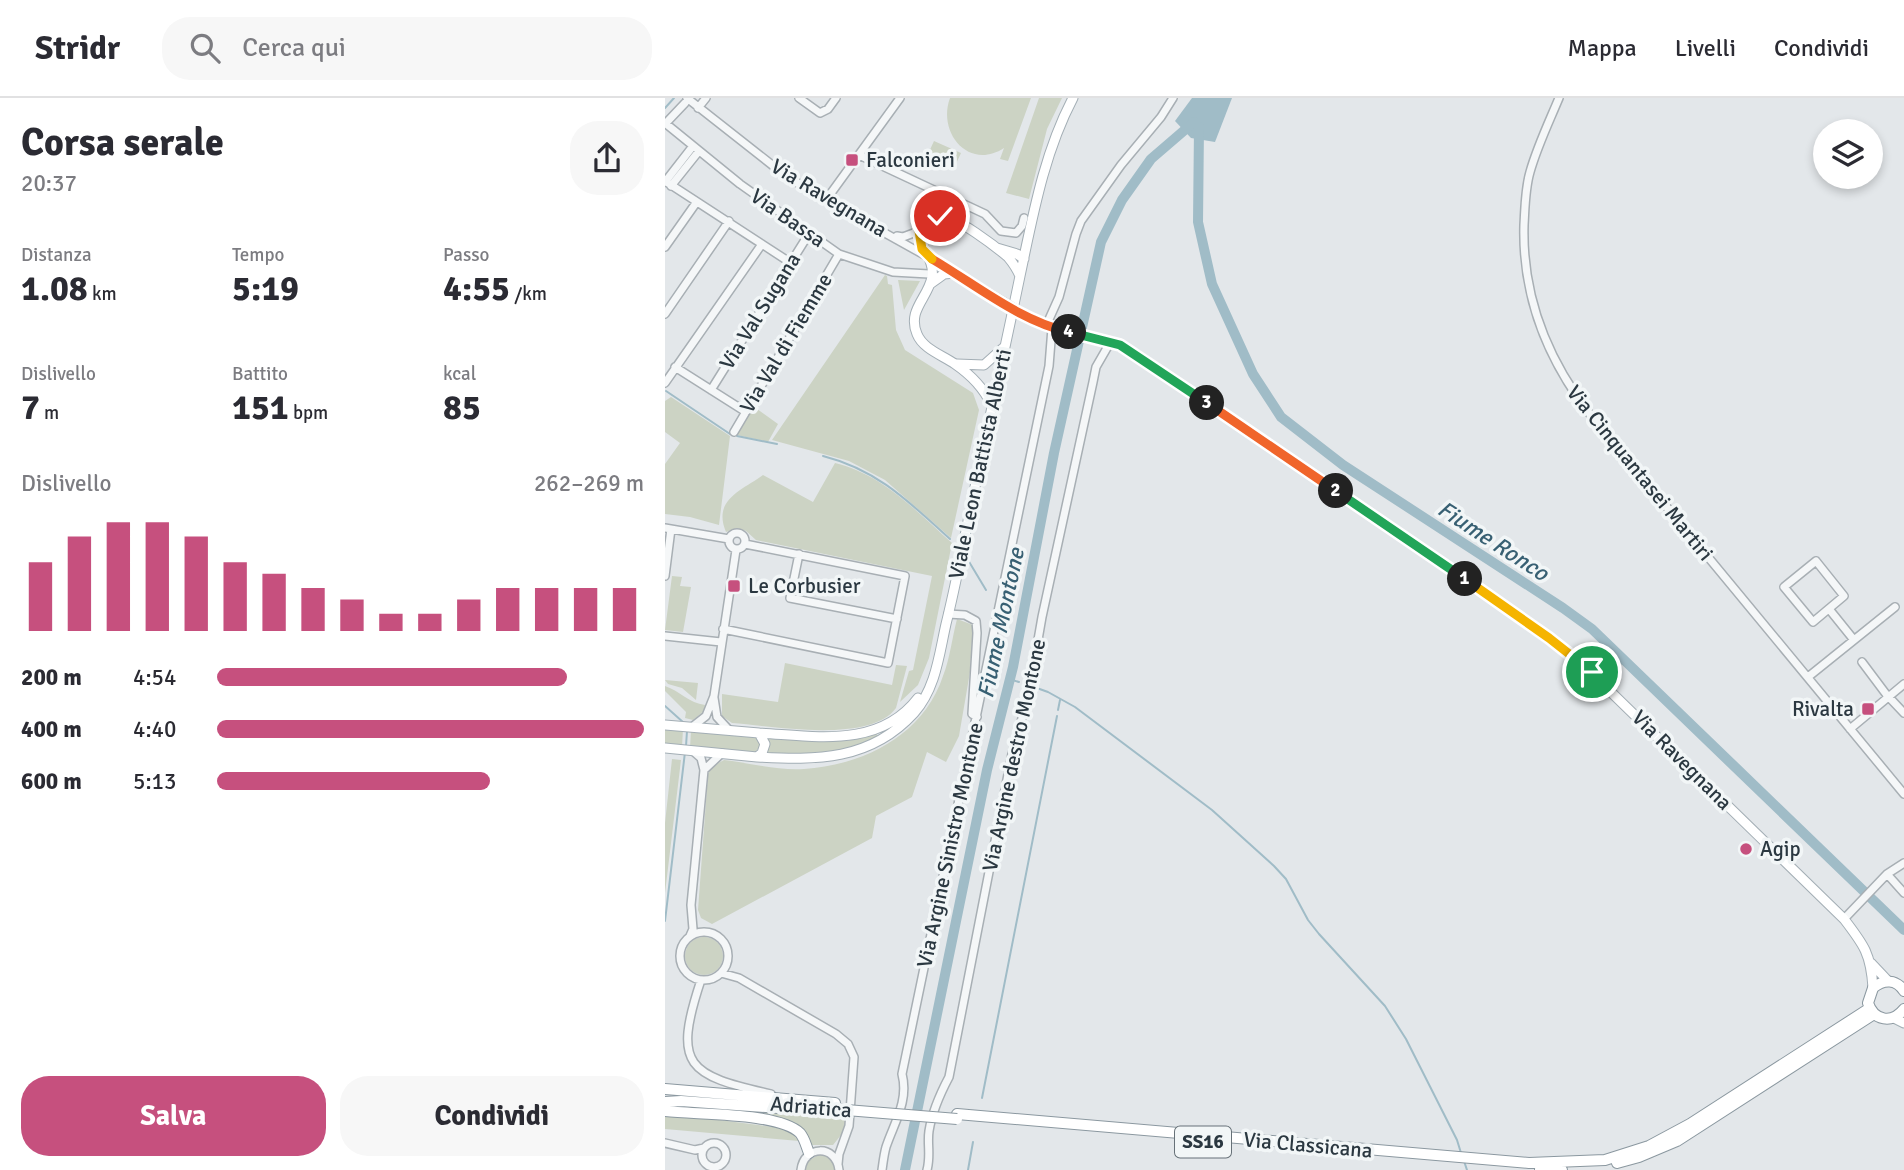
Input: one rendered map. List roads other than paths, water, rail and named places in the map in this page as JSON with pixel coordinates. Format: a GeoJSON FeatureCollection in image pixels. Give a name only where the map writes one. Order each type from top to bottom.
{"type":"FeatureCollection","features":[{"type":"Feature","properties":{"kind":"highway"},"geometry":{"type":"LineString","coordinates":[[1903,988],[1888,981],[1873,988],[1868,997],[1872,1011],[1886,1019],[1899,1021],[1904,1010]]}},
{"type":"Feature","properties":{"kind":"highway"},"geometry":{"type":"LineString","coordinates":[[1575,1170],[1607,1166],[1639,1157],[1677,1141],[1872,1011]]}},
{"type":"Feature","properties":{"kind":"highway","name":"Via Classicana"},"geometry":{"type":"LineString","coordinates":[[1477,1162],[1578,1163],[1605,1160],[1649,1146],[1690,1124],[1872,1011]]}},
{"type":"Feature","properties":{"kind":"highway","name":"Adriatica"},"geometry":{"type":"LineString","coordinates":[[665,1089],[957,1116]]}},
{"type":"Feature","properties":{"kind":"highway","name":"Adriatica"},"geometry":{"type":"LineString","coordinates":[[665,1094],[806,1107],[834,1106]]}},
{"type":"Feature","properties":{"kind":"highway"},"geometry":{"type":"LineString","coordinates":[[665,1102],[792,1109],[806,1107]]}},
{"type":"Feature","properties":{"kind":"highway"},"geometry":{"type":"LineString","coordinates":[[665,1111],[777,1122],[799,1133],[809,1153]]}},
{"type":"Feature","properties":{"kind":"highway","name":"Via Classicana"},"geometry":{"type":"LineString","coordinates":[[957,1116],[1562,1170]]}},
{"type":"Feature","properties":{"kind":"main road","name":"Viale Leon Battista Alberti"},"geometry":{"type":"LineString","coordinates":[[693,751],[757,757],[823,758],[852,753],[876,742],[902,725],[915,712],[933,682],[991,404],[1044,169],[1056,133],[1073,98]]}},
{"type":"Feature","properties":{"kind":"main road"},"geometry":{"type":"LineString","coordinates":[[991,404],[980,385],[927,346],[916,333],[916,309],[932,271],[929,258],[921,244],[919,231],[933,217],[946,216],[1024,260]]}},
{"type":"Feature","properties":{"kind":"main road"},"geometry":{"type":"LineString","coordinates":[[1000,248],[1018,244],[1029,234]]}},
{"type":"Feature","properties":{"kind":"main road"},"geometry":{"type":"LineString","coordinates":[[1000,248],[1020,276]]}},
{"type":"Feature","properties":{"kind":"main road","name":"Via Ravegnana"},"geometry":{"type":"LineString","coordinates":[[929,258],[1021,313],[1051,327],[1106,340],[1137,355],[1578,660],[1846,916],[1871,963],[1888,981]]}},
{"type":"Feature","properties":{"kind":"main road"},"geometry":{"type":"LineString","coordinates":[[1010,259],[1024,260]]}},
{"type":"Feature","properties":{"kind":"main road"},"geometry":{"type":"LineString","coordinates":[[929,279],[955,272]]}},
{"type":"Feature","properties":{"kind":"main road"},"geometry":{"type":"LineString","coordinates":[[955,364],[985,365],[1004,347]]}},
{"type":"Feature","properties":{"kind":"main road"},"geometry":{"type":"LineString","coordinates":[[980,385],[997,378],[985,365]]}},
{"type":"Feature","properties":{"kind":"main road","name":"Viale Leon Battista Alberti"},"geometry":{"type":"LineString","coordinates":[[692,727],[833,737],[869,733],[900,717],[925,689],[936,670]]}},
{"type":"Feature","properties":{"kind":"main road"},"geometry":{"type":"LineString","coordinates":[[665,725],[692,727]]}},
{"type":"Feature","properties":{"kind":"main road"},"geometry":{"type":"LineString","coordinates":[[757,757],[762,753],[765,744],[759,733]]}},
{"type":"Feature","properties":{"kind":"main road"},"geometry":{"type":"LineString","coordinates":[[665,748],[693,751]]}},
{"type":"Feature","properties":{"kind":"main road","name":"Via Ravegnana"},"geometry":{"type":"LineString","coordinates":[[1871,963],[1873,988]]}},
{"type":"Feature","properties":{"kind":"street"},"geometry":{"type":"LineString","coordinates":[[698,108],[706,98]]}},
{"type":"Feature","properties":{"kind":"street"},"geometry":{"type":"LineString","coordinates":[[799,98],[820,113],[828,109],[836,98]]}},
{"type":"Feature","properties":{"kind":"street"},"geometry":{"type":"LineString","coordinates":[[827,200],[900,98]]}},
{"type":"Feature","properties":{"kind":"street","name":"Via Argine Sinistro Montone"},"geometry":{"type":"LineString","coordinates":[[881,1170],[898,1122],[903,1091],[902,1074],[1049,366],[1051,327],[1076,234],[1081,221],[1121,164],[1161,117],[1173,98]]}},
{"type":"Feature","properties":{"kind":"street","name":"Via Cinquantasei Martiri"},"geometry":{"type":"LineString","coordinates":[[1559,98],[1529,175],[1525,210],[1527,280],[1543,338],[1570,389],[1588,413],[1904,794]]}},
{"type":"Feature","properties":{"kind":"street"},"geometry":{"type":"LineString","coordinates":[[665,123],[686,100]]}},
{"type":"Feature","properties":{"kind":"street","name":"Via Ravegnana"},"geometry":{"type":"LineString","coordinates":[[686,100],[781,172],[929,258]]}},
{"type":"Feature","properties":{"kind":"street","name":"Via Bassa"},"geometry":{"type":"LineString","coordinates":[[665,123],[740,184],[839,254],[893,272],[929,279]]}},
{"type":"Feature","properties":{"kind":"street"},"geometry":{"type":"LineString","coordinates":[[696,148],[667,183],[790,263]]}},
{"type":"Feature","properties":{"kind":"street"},"geometry":{"type":"LineString","coordinates":[[859,155],[985,214],[1001,231],[1016,233],[1024,218]]}},
{"type":"Feature","properties":{"kind":"street"},"geometry":{"type":"LineString","coordinates":[[665,247],[696,203]]}},
{"type":"Feature","properties":{"kind":"street"},"geometry":{"type":"LineString","coordinates":[[665,314],[729,222]]}},
{"type":"Feature","properties":{"kind":"street"},"geometry":{"type":"LineString","coordinates":[[886,232],[903,237],[919,231]]}},
{"type":"Feature","properties":{"kind":"street","name":"Via Val Sugana"},"geometry":{"type":"LineString","coordinates":[[711,390],[810,232]]}},
{"type":"Feature","properties":{"kind":"street"},"geometry":{"type":"LineString","coordinates":[[665,383],[762,244]]}},
{"type":"Feature","properties":{"kind":"street","name":"Via Val di Fiemme"},"geometry":{"type":"LineString","coordinates":[[733,432],[839,254]]}},
{"type":"Feature","properties":{"kind":"street","name":"Via Argine destro Montone"},"geometry":{"type":"LineString","coordinates":[[927,1170],[931,1155],[928,1132],[937,1099],[949,1077],[1012,754],[1028,697],[1042,617],[1096,367],[1106,340]]}},
{"type":"Feature","properties":{"kind":"street"},"geometry":{"type":"LineString","coordinates":[[675,367],[746,412]]}},
{"type":"Feature","properties":{"kind":"street"},"geometry":{"type":"LineString","coordinates":[[665,576],[668,528],[729,539]]}},
{"type":"Feature","properties":{"kind":"street"},"geometry":{"type":"LineString","coordinates":[[729,539],[739,533],[744,536],[745,544],[736,550]]}},
{"type":"Feature","properties":{"kind":"street"},"geometry":{"type":"LineString","coordinates":[[729,539],[730,546],[736,550]]}},
{"type":"Feature","properties":{"kind":"street"},"geometry":{"type":"LineString","coordinates":[[723,629],[888,663],[905,576],[745,544]]}},
{"type":"Feature","properties":{"kind":"street"},"geometry":{"type":"LineString","coordinates":[[692,727],[706,716],[714,696],[736,550]]}},
{"type":"Feature","properties":{"kind":"street"},"geometry":{"type":"LineString","coordinates":[[799,554],[790,598],[897,619]]}},
{"type":"Feature","properties":{"kind":"street"},"geometry":{"type":"LineString","coordinates":[[1815,561],[1844,596],[1829,609],[1813,622],[1784,587],[1815,561]]}},
{"type":"Feature","properties":{"kind":"street"},"geometry":{"type":"LineString","coordinates":[[1808,677],[1895,607]]}},
{"type":"Feature","properties":{"kind":"street"},"geometry":{"type":"LineString","coordinates":[[1829,609],[1854,640]]}},
{"type":"Feature","properties":{"kind":"street"},"geometry":{"type":"LineString","coordinates":[[948,614],[965,615],[976,621],[972,714],[977,717]]}},
{"type":"Feature","properties":{"kind":"street"},"geometry":{"type":"LineString","coordinates":[[665,636],[721,642]]}},
{"type":"Feature","properties":{"kind":"street"},"geometry":{"type":"LineString","coordinates":[[1862,662],[1904,713]]}},
{"type":"Feature","properties":{"kind":"street"},"geometry":{"type":"LineString","coordinates":[[1850,729],[1904,684]]}},
{"type":"Feature","properties":{"kind":"street"},"geometry":{"type":"LineString","coordinates":[[714,696],[717,717],[730,731]]}},
{"type":"Feature","properties":{"kind":"street"},"geometry":{"type":"LineString","coordinates":[[693,751],[701,758],[704,770],[691,905],[694,919],[690,936],[681,948],[680,962],[688,974],[701,980],[708,980],[720,973],[727,963]]}},
{"type":"Feature","properties":{"kind":"street"},"geometry":{"type":"LineString","coordinates":[[704,770],[722,753]]}},
{"type":"Feature","properties":{"kind":"street"},"geometry":{"type":"LineString","coordinates":[[1846,916],[1886,876],[1904,863]]}},
{"type":"Feature","properties":{"kind":"street"},"geometry":{"type":"LineString","coordinates":[[1886,876],[1904,893]]}},
{"type":"Feature","properties":{"kind":"street"},"geometry":{"type":"LineString","coordinates":[[694,919],[705,932],[716,936],[725,945],[727,963],[739,978]]}},
{"type":"Feature","properties":{"kind":"street"},"geometry":{"type":"LineString","coordinates":[[690,936],[705,932]]}},
{"type":"Feature","properties":{"kind":"street"},"geometry":{"type":"LineString","coordinates":[[720,973],[739,978],[836,1034],[848,1044],[855,1057],[847,1134],[839,1154],[839,1167]]}},
{"type":"Feature","properties":{"kind":"street","name":"SS16"},"geometry":{"type":"LineString","coordinates":[[701,980],[687,1040],[690,1058],[697,1068],[708,1076],[738,1087],[795,1100]]}},
{"type":"Feature","properties":{"kind":"street"},"geometry":{"type":"LineString","coordinates":[[801,1170],[802,1162],[809,1153],[827,1151],[837,1146],[847,1134]]}},
{"type":"Feature","properties":{"kind":"street"},"geometry":{"type":"LineString","coordinates":[[665,1143],[703,1153],[714,1168],[726,1157],[725,1149],[714,1143],[703,1153]]}},
{"type":"Feature","properties":{"kind":"street"},"geometry":{"type":"LineString","coordinates":[[827,1151],[836,1159],[839,1167]]}},
{"type":"Feature","properties":{"kind":"water"},"geometry":{"type":"Polygon","coordinates":[[[1192,98],[1232,98],[1215,142],[1191,138],[1175,121],[1192,98]]]}},
{"type":"Feature","properties":{"kind":"waterway"},"geometry":{"type":"LineString","coordinates":[[665,108],[674,98]]}},
{"type":"Feature","properties":{"kind":"waterway","name":"Fiume Montone"},"geometry":{"type":"LineString","coordinates":[[905,1170],[987,770],[1013,667],[1054,453],[1101,242],[1122,200],[1151,159],[1194,122]]}},
{"type":"Feature","properties":{"kind":"waterway","name":"Fiume Ronco"},"geometry":{"type":"LineString","coordinates":[[1199,127],[1198,222],[1212,284],[1253,374],[1281,417],[1343,465],[1592,629],[1904,930]]}},
{"type":"Feature","properties":{"kind":"waterway"},"geometry":{"type":"LineString","coordinates":[[666,391],[730,434]]}},
{"type":"Feature","properties":{"kind":"waterway"},"geometry":{"type":"LineString","coordinates":[[737,436],[777,444]]}},
{"type":"Feature","properties":{"kind":"waterway"},"geometry":{"type":"LineString","coordinates":[[823,456],[843,462],[877,479],[906,500],[950,539]]}},
{"type":"Feature","properties":{"kind":"waterway"},"geometry":{"type":"LineString","coordinates":[[968,560],[986,590]]}},
{"type":"Feature","properties":{"kind":"waterway"},"geometry":{"type":"LineString","coordinates":[[1009,679],[1019,682]]}},
{"type":"Feature","properties":{"kind":"waterway"},"geometry":{"type":"LineString","coordinates":[[1034,687],[1075,707],[1212,810],[1286,879],[1308,920],[1385,1006],[1406,1039],[1461,1153]]}},
{"type":"Feature","properties":{"kind":"waterway"},"geometry":{"type":"LineString","coordinates":[[1058,710],[1060,700]]}},
{"type":"Feature","properties":{"kind":"waterway"},"geometry":{"type":"LineString","coordinates":[[665,706],[684,723]]}},
{"type":"Feature","properties":{"kind":"waterway"},"geometry":{"type":"LineString","coordinates":[[982,1098],[1057,716]]}},
{"type":"Feature","properties":{"kind":"waterway"},"geometry":{"type":"LineString","coordinates":[[686,746],[687,731]]}},
{"type":"Feature","properties":{"kind":"waterway"},"geometry":{"type":"LineString","coordinates":[[665,921],[685,752]]}},
{"type":"Feature","properties":{"kind":"waterway"},"geometry":{"type":"LineString","coordinates":[[968,1170],[973,1142]]}},
{"type":"Feature","properties":{"kind":"waterway"},"geometry":{"type":"LineString","coordinates":[[1464,1161],[1467,1170]]}},
{"type":"Feature","properties":{"kind":"place","name":"Falconieri"},"geometry":{"type":"Point","coordinates":[852,160]}},
{"type":"Feature","properties":{"kind":"place","name":"Le Corbusier"},"geometry":{"type":"Point","coordinates":[734,586]}},
{"type":"Feature","properties":{"kind":"place","name":"Rivalta"},"geometry":{"type":"Point","coordinates":[1868,709]}},
{"type":"Feature","properties":{"kind":"place","name":"Agip"},"geometry":{"type":"Point","coordinates":[1746,849]}}]}
